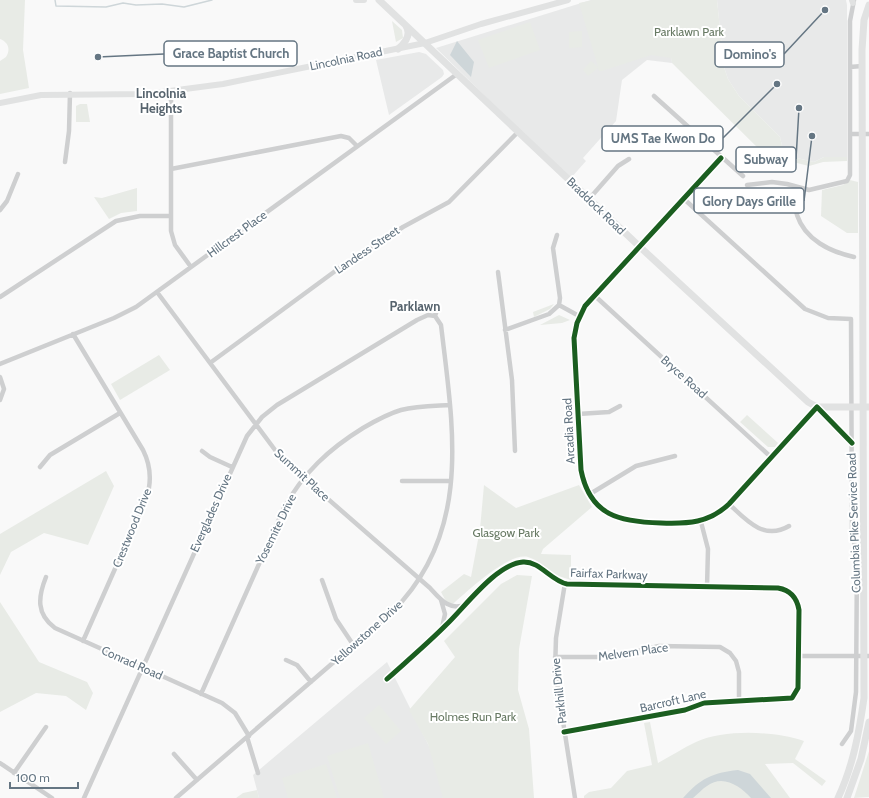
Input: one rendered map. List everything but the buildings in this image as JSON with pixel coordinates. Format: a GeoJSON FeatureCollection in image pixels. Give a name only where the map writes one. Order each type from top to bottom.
{"type":"FeatureCollection","features":[{"type":"Feature","properties":{"kind":"main road"},"geometry":{"type":"LineString","coordinates":[[356,0],[364,0]]}},
{"type":"Feature","properties":{"kind":"main road","name":"Braddock Road"},"geometry":{"type":"LineString","coordinates":[[379,0],[640,247],[808,402],[817,407]]}},
{"type":"Feature","properties":{"kind":"main road","name":"Lincolnia Road"},"geometry":{"type":"LineString","coordinates":[[0,103],[41,95],[70,93],[130,95],[171,92],[279,74],[424,43],[550,2],[568,0]]}},
{"type":"Feature","properties":{"kind":"main road"},"geometry":{"type":"LineString","coordinates":[[838,798],[852,762],[859,732],[864,698],[863,656],[866,577],[866,134],[862,66],[863,29],[869,5]]}},
{"type":"Feature","properties":{"kind":"main road"},"geometry":{"type":"LineString","coordinates":[[398,49],[406,40],[408,34],[407,28],[402,21]]}},
{"type":"Feature","properties":{"kind":"main road"},"geometry":{"type":"LineString","coordinates":[[817,407],[866,407]]}},
{"type":"Feature","properties":{"kind":"main road"},"geometry":{"type":"LineString","coordinates":[[847,798],[862,759],[869,722]]}},
{"type":"Feature","properties":{"kind":"street"},"geometry":{"type":"LineString","coordinates":[[747,185],[772,182],[787,184],[809,190],[847,181],[849,179],[850,21],[853,1]]}},
{"type":"Feature","properties":{"kind":"street"},"geometry":{"type":"LineString","coordinates":[[850,67],[862,66]]}},
{"type":"Feature","properties":{"kind":"street","name":"Hillcrest Place"},"geometry":{"type":"LineString","coordinates":[[0,364],[124,314],[191,268],[457,74]]}},
{"type":"Feature","properties":{"kind":"street"},"geometry":{"type":"LineString","coordinates":[[171,92],[170,216],[172,238],[191,268]]}},
{"type":"Feature","properties":{"kind":"street"},"geometry":{"type":"LineString","coordinates":[[65,162],[70,132],[70,93]]}},
{"type":"Feature","properties":{"kind":"street"},"geometry":{"type":"LineString","coordinates":[[654,96],[721,158],[743,176]]}},
{"type":"Feature","properties":{"kind":"street","name":"Landess Street"},"geometry":{"type":"LineString","coordinates":[[210,363],[338,269],[403,227],[449,202],[518,132]]}},
{"type":"Feature","properties":{"kind":"street"},"geometry":{"type":"LineString","coordinates":[[850,134],[866,134]]}},
{"type":"Feature","properties":{"kind":"street"},"geometry":{"type":"LineString","coordinates":[[171,169],[341,136],[349,138],[357,146]]}},
{"type":"Feature","properties":{"kind":"street","name":"Arcadia Road"},"geometry":{"type":"LineString","coordinates":[[721,158],[595,296],[580,316],[574,338],[581,470],[590,494],[606,512],[629,522],[676,524],[701,522],[715,516],[729,504],[817,407]]}},
{"type":"Feature","properties":{"kind":"street"},"geometry":{"type":"LineString","coordinates":[[589,199],[618,166],[629,159]]}},
{"type":"Feature","properties":{"kind":"street"},"geometry":{"type":"LineString","coordinates":[[0,210],[7,201],[18,174]]}},
{"type":"Feature","properties":{"kind":"street"},"geometry":{"type":"LineString","coordinates":[[800,188],[796,214],[804,229],[825,247],[839,254],[854,257]]}},
{"type":"Feature","properties":{"kind":"street","name":"Columbia Pike Service Road"},"geometry":{"type":"LineString","coordinates":[[684,199],[805,309],[828,318],[851,319],[852,530],[857,558],[863,656],[856,692],[851,731],[842,744]]}},
{"type":"Feature","properties":{"kind":"street"},"geometry":{"type":"LineString","coordinates":[[0,297],[116,221],[140,216],[170,216]]}},
{"type":"Feature","properties":{"kind":"street"},"geometry":{"type":"LineString","coordinates":[[557,235],[553,248],[559,305]]}},
{"type":"Feature","properties":{"kind":"street"},"geometry":{"type":"LineString","coordinates":[[498,272],[514,407],[515,451]]}},
{"type":"Feature","properties":{"kind":"street","name":"Summit Place"},"geometry":{"type":"LineString","coordinates":[[157,292],[281,458],[440,599],[452,606],[462,606],[469,602]]}},
{"type":"Feature","properties":{"kind":"street","name":"Bryce Road"},"geometry":{"type":"LineString","coordinates":[[595,296],[772,458]]}},
{"type":"Feature","properties":{"kind":"street"},"geometry":{"type":"LineString","coordinates":[[559,305],[580,316]]}},
{"type":"Feature","properties":{"kind":"street"},"geometry":{"type":"LineString","coordinates":[[505,330],[549,314],[559,305]]}},
{"type":"Feature","properties":{"kind":"street"},"geometry":{"type":"LineString","coordinates":[[435,316],[438,307]]}},
{"type":"Feature","properties":{"kind":"street","name":"Everglades Drive"},"geometry":{"type":"LineString","coordinates":[[84,798],[241,447],[255,425],[277,405],[298,392],[417,320],[428,315],[435,316]]}},
{"type":"Feature","properties":{"kind":"street","name":"Yellowstone Drive"},"geometry":{"type":"LineString","coordinates":[[176,798],[397,608],[420,580],[434,555],[442,533],[449,506],[451,481],[450,405],[441,325],[435,316]]}},
{"type":"Feature","properties":{"kind":"street","name":"Crestwood Drive"},"geometry":{"type":"LineString","coordinates":[[73,334],[147,461],[150,476],[146,499],[83,641]]}},
{"type":"Feature","properties":{"kind":"street"},"geometry":{"type":"LineString","coordinates":[[0,377],[4,389],[0,400]]}},
{"type":"Feature","properties":{"kind":"street","name":"Yosemite Drive"},"geometry":{"type":"LineString","coordinates":[[201,694],[284,508],[303,478],[333,448],[382,417],[412,408],[450,405]]}},
{"type":"Feature","properties":{"kind":"street"},"geometry":{"type":"LineString","coordinates":[[578,414],[609,412],[620,406]]}},
{"type":"Feature","properties":{"kind":"street","name":"Braddock Road"},"geometry":{"type":"LineString","coordinates":[[817,407],[852,442]]}},
{"type":"Feature","properties":{"kind":"street"},"geometry":{"type":"LineString","coordinates":[[40,467],[50,455],[120,413]]}},
{"type":"Feature","properties":{"kind":"street"},"geometry":{"type":"LineString","coordinates":[[202,451],[210,457],[232,467]]}},
{"type":"Feature","properties":{"kind":"street"},"geometry":{"type":"LineString","coordinates":[[590,494],[636,466],[675,456]]}},
{"type":"Feature","properties":{"kind":"street"},"geometry":{"type":"LineString","coordinates":[[402,481],[451,481]]}},
{"type":"Feature","properties":{"kind":"street"},"geometry":{"type":"LineString","coordinates":[[729,504],[758,529],[777,531],[789,526]]}},
{"type":"Feature","properties":{"kind":"street"},"geometry":{"type":"LineString","coordinates":[[701,522],[708,549],[707,587]]}},
{"type":"Feature","properties":{"kind":"street","name":"Fairfax Parkway"},"geometry":{"type":"LineString","coordinates":[[387,679],[438,633],[496,576],[516,564],[524,562],[534,564],[555,580],[565,583],[778,588],[790,593],[798,606],[799,656]]}},
{"type":"Feature","properties":{"kind":"street","name":"Conrad Road"},"geometry":{"type":"LineString","coordinates":[[46,577],[41,591],[40,602],[45,619],[55,628],[201,694],[232,710],[239,718],[248,736],[258,773]]}},
{"type":"Feature","properties":{"kind":"street"},"geometry":{"type":"LineString","coordinates":[[322,580],[336,619],[354,646]]}},
{"type":"Feature","properties":{"kind":"street","name":"Parkhill Drive"},"geometry":{"type":"LineString","coordinates":[[565,583],[558,619],[555,657],[558,690],[575,798]]}},
{"type":"Feature","properties":{"kind":"street"},"geometry":{"type":"LineString","coordinates":[[438,633],[443,625],[445,614],[440,599]]}},
{"type":"Feature","properties":{"kind":"street","name":"Melvern Place"},"geometry":{"type":"LineString","coordinates":[[555,657],[613,657],[659,646],[720,647],[730,653],[736,660],[739,672],[739,701]]}},
{"type":"Feature","properties":{"kind":"street"},"geometry":{"type":"LineString","coordinates":[[799,656],[863,656]]}},
{"type":"Feature","properties":{"kind":"street","name":"Barcroft Lane"},"geometry":{"type":"LineString","coordinates":[[564,732],[678,712],[704,703],[792,698],[798,688],[799,656]]}},
{"type":"Feature","properties":{"kind":"street"},"geometry":{"type":"LineString","coordinates":[[286,660],[297,665],[311,682]]}},
{"type":"Feature","properties":{"kind":"street"},"geometry":{"type":"LineString","coordinates":[[14,773],[46,727]]}},
{"type":"Feature","properties":{"kind":"street"},"geometry":{"type":"LineString","coordinates":[[174,754],[197,780]]}},
{"type":"Feature","properties":{"kind":"street"},"geometry":{"type":"LineString","coordinates":[[0,763],[52,798]]}},
{"type":"Feature","properties":{"kind":"shaded area"},"geometry":{"type":"Polygon","coordinates":[[[591,0],[665,0],[672,63],[647,60],[622,80],[616,121],[583,158],[586,161],[570,179],[436,48],[591,0]]]}},
{"type":"Feature","properties":{"kind":"shaded area"},"geometry":{"type":"Polygon","coordinates":[[[717,0],[846,0],[847,157],[824,157],[814,162],[784,155],[780,137],[739,96],[728,79],[724,67],[717,0]]]}},
{"type":"Feature","properties":{"kind":"shaded area"},"geometry":{"type":"Polygon","coordinates":[[[457,41],[474,62],[471,77],[450,55],[457,41]]]}},
{"type":"Feature","properties":{"kind":"shaded area"},"geometry":{"type":"Polygon","coordinates":[[[419,52],[426,54],[443,70],[444,74],[442,77],[389,115],[376,60],[419,52]]]}},
{"type":"Feature","properties":{"kind":"shaded area"},"geometry":{"type":"Polygon","coordinates":[[[387,662],[455,798],[259,798],[253,775],[387,662]]]}},
{"type":"Feature","properties":{"kind":"shaded area"},"geometry":{"type":"Polygon","coordinates":[[[738,770],[750,774],[771,798],[751,798],[742,789],[731,783],[719,781],[707,786],[693,798],[683,798],[701,781],[714,775],[738,770]]]}},
{"type":"Feature","properties":{"kind":"green space"},"geometry":{"type":"Polygon","coordinates":[[[0,0],[25,0],[23,50],[29,88],[0,94],[0,61],[8,54],[8,46],[3,40],[0,39],[0,0]]]}},
{"type":"Feature","properties":{"kind":"green space","name":"Parklawn Park"},"geometry":{"type":"Polygon","coordinates":[[[593,0],[717,0],[724,67],[728,79],[739,96],[780,137],[784,155],[814,162],[824,157],[847,157],[847,161],[823,162],[809,166],[765,155],[672,63],[671,58],[651,55],[602,71],[599,71],[598,68],[588,76],[583,70],[591,61],[598,67],[579,3],[593,0]]]}},
{"type":"Feature","properties":{"kind":"green space"},"geometry":{"type":"Polygon","coordinates":[[[392,21],[402,30],[403,38],[396,42],[392,21]]]}},
{"type":"Feature","properties":{"kind":"green space"},"geometry":{"type":"Polygon","coordinates":[[[530,22],[540,50],[489,68],[478,40],[530,22]]]}},
{"type":"Feature","properties":{"kind":"green space"},"geometry":{"type":"Polygon","coordinates":[[[582,31],[582,47],[569,48],[569,32],[582,31]]]}},
{"type":"Feature","properties":{"kind":"green space"},"geometry":{"type":"Polygon","coordinates":[[[80,104],[87,104],[90,122],[76,122],[76,106],[80,104]]]}},
{"type":"Feature","properties":{"kind":"green space"},"geometry":{"type":"Polygon","coordinates":[[[850,180],[858,182],[858,233],[847,233],[821,216],[822,190],[843,185],[850,180]]]}},
{"type":"Feature","properties":{"kind":"green space"},"geometry":{"type":"Polygon","coordinates":[[[137,188],[137,211],[121,213],[109,219],[94,197],[102,198],[137,188]]]}},
{"type":"Feature","properties":{"kind":"green space"},"geometry":{"type":"Polygon","coordinates":[[[554,304],[550,309],[534,317],[533,312],[554,304]]]}},
{"type":"Feature","properties":{"kind":"green space"},"geometry":{"type":"Polygon","coordinates":[[[559,315],[570,320],[562,323],[540,325],[559,315]]]}},
{"type":"Feature","properties":{"kind":"green space"},"geometry":{"type":"Polygon","coordinates":[[[159,355],[170,370],[120,400],[111,384],[159,355]]]}},
{"type":"Feature","properties":{"kind":"green space"},"geometry":{"type":"Polygon","coordinates":[[[747,415],[778,443],[775,447],[768,447],[740,422],[747,415]]]}},
{"type":"Feature","properties":{"kind":"green space"},"geometry":{"type":"Polygon","coordinates":[[[106,471],[114,486],[88,545],[44,533],[11,552],[0,575],[0,534],[106,471]]]}},
{"type":"Feature","properties":{"kind":"green space","name":"Glasgow Park"},"geometry":{"type":"Polygon","coordinates":[[[484,485],[516,508],[579,485],[592,507],[543,549],[541,554],[571,555],[571,580],[556,575],[532,558],[519,557],[498,567],[475,584],[449,607],[441,592],[464,574],[471,577],[480,529],[484,485]]]}},
{"type":"Feature","properties":{"kind":"green space","name":"Holmes Run Park"},"geometry":{"type":"Polygon","coordinates":[[[517,575],[532,576],[519,649],[518,690],[529,729],[534,798],[443,798],[428,744],[409,710],[455,657],[444,641],[501,584],[517,575]]]}},
{"type":"Feature","properties":{"kind":"green space"},"geometry":{"type":"Polygon","coordinates":[[[0,602],[39,662],[87,682],[93,693],[86,710],[66,696],[36,693],[0,712],[0,602]]]}},
{"type":"Feature","properties":{"kind":"green space"},"geometry":{"type":"Polygon","coordinates":[[[379,705],[401,731],[386,744],[364,718],[379,705]]]}},
{"type":"Feature","properties":{"kind":"green space"},"geometry":{"type":"Polygon","coordinates":[[[650,722],[658,763],[691,744],[707,738],[735,733],[764,733],[804,741],[795,759],[826,781],[822,786],[793,763],[765,764],[790,798],[584,798],[584,796],[589,792],[611,788],[627,771],[652,765],[644,723],[650,722]]]}},
{"type":"Feature","properties":{"kind":"green space"},"geometry":{"type":"Polygon","coordinates":[[[368,743],[384,798],[340,798],[327,756],[368,743]]]}},
{"type":"Feature","properties":{"kind":"green space"},"geometry":{"type":"Polygon","coordinates":[[[869,751],[869,797],[854,798],[869,751]]]}},
{"type":"Feature","properties":{"kind":"green space"},"geometry":{"type":"Polygon","coordinates":[[[326,764],[337,798],[288,798],[282,778],[326,764]]]}},
{"type":"Feature","properties":{"kind":"green space"},"geometry":{"type":"Polygon","coordinates":[[[257,790],[259,798],[236,798],[243,793],[257,790]]]}},
{"type":"Feature","properties":{"kind":"waterway"},"geometry":{"type":"LineString","coordinates":[[55,0],[56,6],[106,7],[123,3],[136,5],[162,4],[184,7],[212,0]]}},
{"type":"Feature","properties":{"kind":"cycle path"},"geometry":{"type":"LineString","coordinates":[[721,158],[585,306],[577,323],[574,338],[581,470],[585,485],[599,507],[620,518],[632,521],[671,523],[698,521],[714,515],[729,504],[817,407],[852,443]]}},
{"type":"Feature","properties":{"kind":"cycle path"},"geometry":{"type":"LineString","coordinates":[[387,679],[439,632],[492,578],[502,570],[523,562],[535,565],[561,582],[567,584],[778,588],[786,591],[795,598],[799,610],[798,688],[792,698],[704,703],[685,710],[564,732]]}},
{"type":"Feature","properties":{"kind":"place","name":"Domino's"},"geometry":{"type":"Point","coordinates":[825,10]}},
{"type":"Feature","properties":{"kind":"place","name":"Grace Baptist Church"},"geometry":{"type":"Point","coordinates":[98,57]}},
{"type":"Feature","properties":{"kind":"place","name":"UMS Tae Kwon Do"},"geometry":{"type":"Point","coordinates":[777,84]}},
{"type":"Feature","properties":{"kind":"place","name":"Subway"},"geometry":{"type":"Point","coordinates":[799,108]}},
{"type":"Feature","properties":{"kind":"place","name":"Glory Days Grille"},"geometry":{"type":"Point","coordinates":[812,136]}},
{"type":"Feature","properties":{"kind":"district","name":"Lincolnia Heights"},"geometry":{"type":"Point","coordinates":[161,100]}},
{"type":"Feature","properties":{"kind":"district","name":"Parklawn"},"geometry":{"type":"Point","coordinates":[415,306]}}]}
